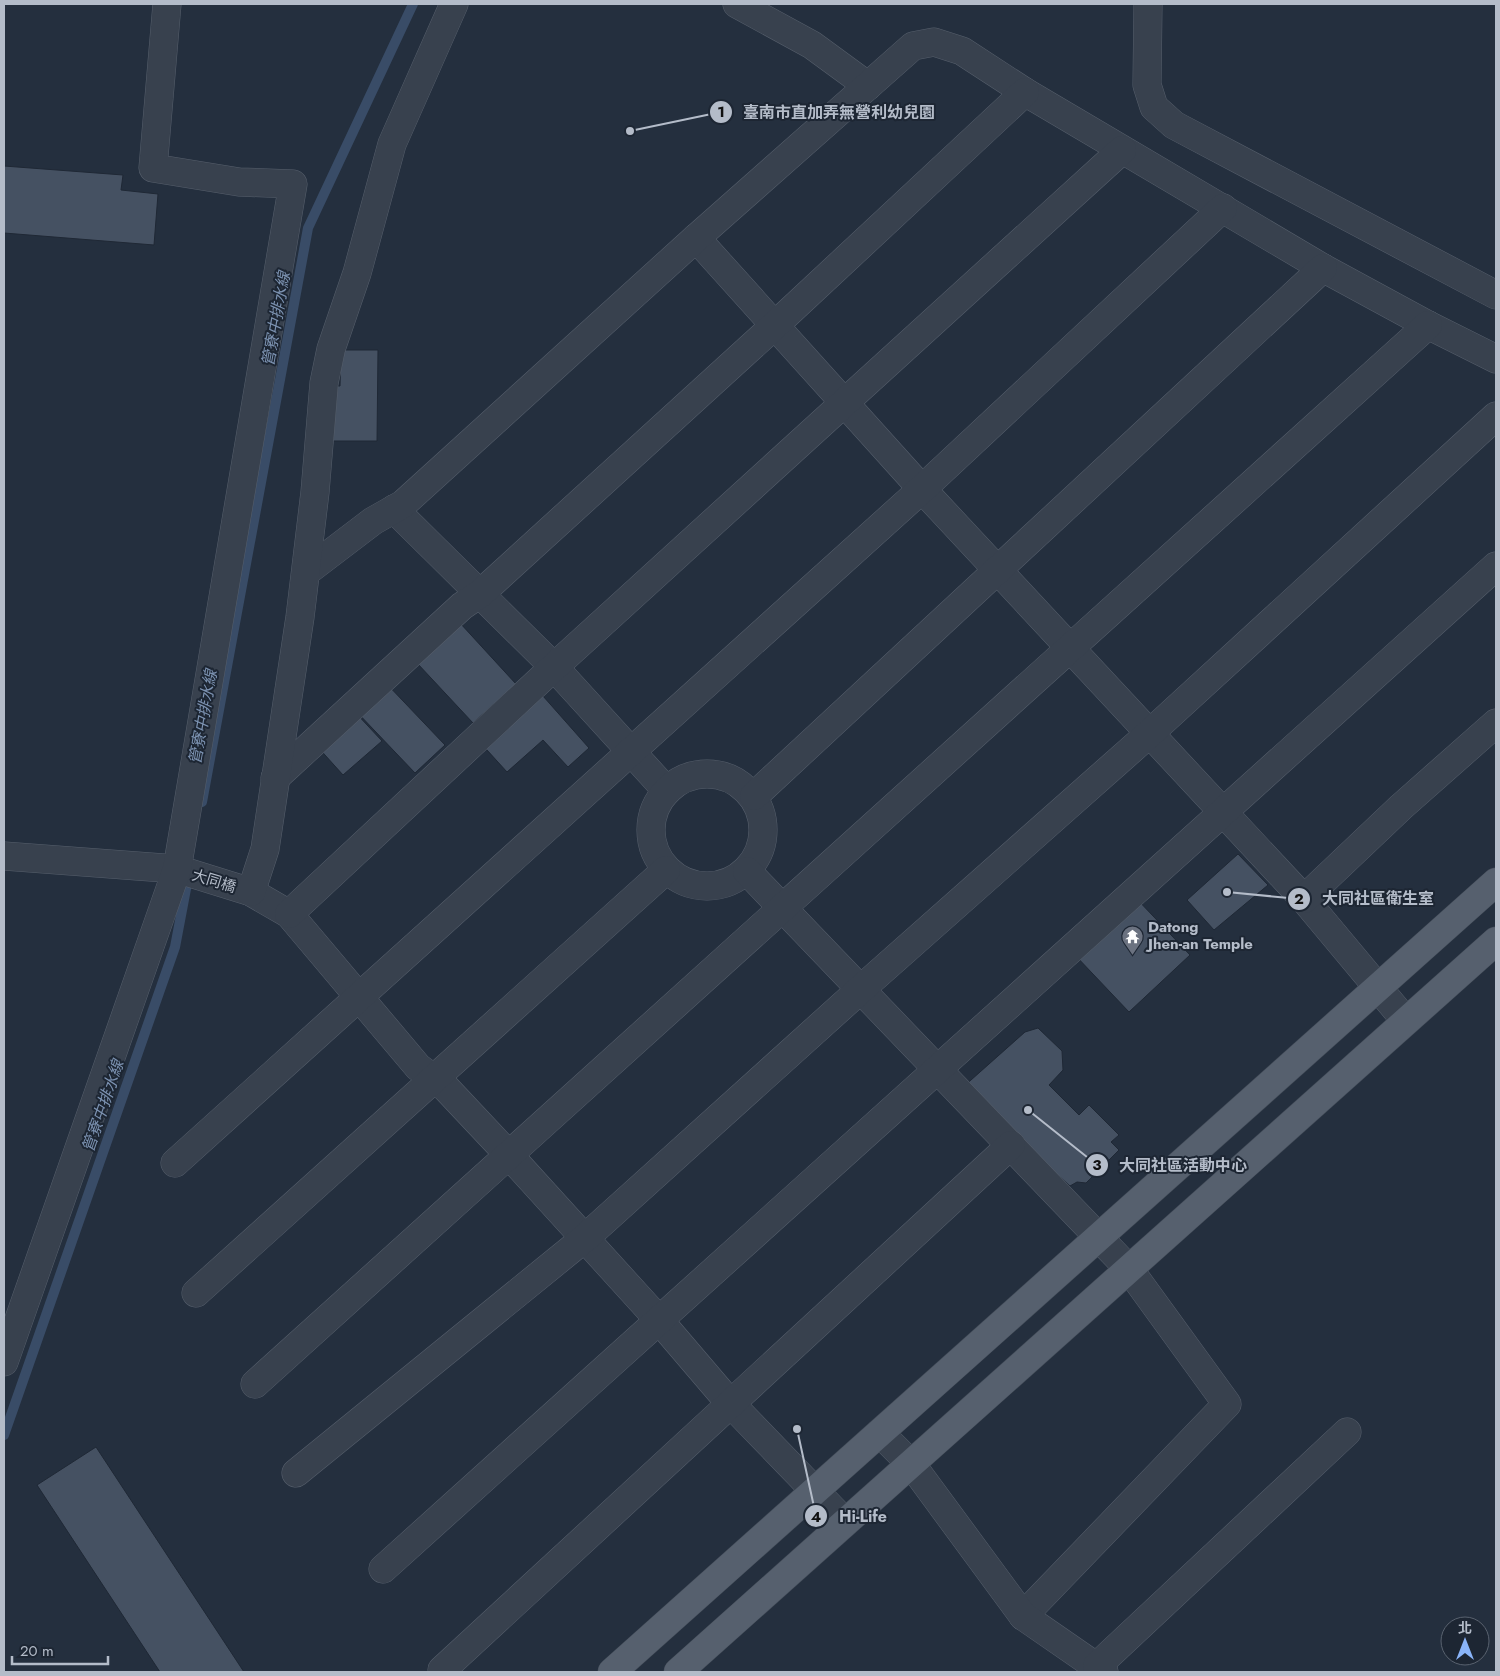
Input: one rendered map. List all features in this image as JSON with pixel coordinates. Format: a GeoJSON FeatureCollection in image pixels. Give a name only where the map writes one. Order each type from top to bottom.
{"type":"FeatureCollection","features":[{"type":"Feature","properties":{"kind":"main road"},"geometry":{"type":"LineString","coordinates":[[612,1672],[880,1434],[1376,987],[1496,882]]}},
{"type":"Feature","properties":{"kind":"main road"},"geometry":{"type":"LineString","coordinates":[[678,1672],[845,1522],[912,1465],[1405,1020],[1496,941]]}},
{"type":"Feature","properties":{"kind":"lane"},"geometry":{"type":"LineString","coordinates":[[4,1362],[177,869],[293,184],[239,182],[153,168],[167,4]]}},
{"type":"Feature","properties":{"kind":"lane"},"geometry":{"type":"LineString","coordinates":[[251,892],[264,849],[306,572],[324,383],[332,348],[357,273],[392,144],[454,4]]}},
{"type":"Feature","properties":{"kind":"lane"},"geometry":{"type":"LineString","coordinates":[[737,4],[812,45],[868,86]]}},
{"type":"Feature","properties":{"kind":"lane"},"geometry":{"type":"LineString","coordinates":[[1148,4],[1147,85],[1154,107],[1174,125],[1496,295]]}},
{"type":"Feature","properties":{"kind":"lane"},"geometry":{"type":"LineString","coordinates":[[306,572],[373,521],[403,504],[696,238],[913,46],[934,42],[962,51],[1025,92],[1323,268],[1428,326],[1496,359]]}},
{"type":"Feature","properties":{"kind":"lane"},"geometry":{"type":"LineString","coordinates":[[275,778],[462,606],[481,593],[774,326],[1025,92]]}},
{"type":"Feature","properties":{"kind":"lane"},"geometry":{"type":"LineString","coordinates":[[289,914],[554,667],[1122,150]]}},
{"type":"Feature","properties":{"kind":"lane"},"geometry":{"type":"LineString","coordinates":[[175,1163],[922,489],[1223,208]]}},
{"type":"Feature","properties":{"kind":"lane"},"geometry":{"type":"LineString","coordinates":[[696,238],[922,489],[998,568],[1304,898],[1405,1020]]}},
{"type":"Feature","properties":{"kind":"lane"},"geometry":{"type":"LineString","coordinates":[[754,796],[1323,268]]}},
{"type":"Feature","properties":{"kind":"lane"},"geometry":{"type":"LineString","coordinates":[[255,1384],[782,906],[1072,648],[1428,326]]}},
{"type":"Feature","properties":{"kind":"lane"},"geometry":{"type":"LineString","coordinates":[[296,1473],[585,1238],[861,988],[1150,733],[1496,416]]}},
{"type":"Feature","properties":{"kind":"lane"},"geometry":{"type":"LineString","coordinates":[[394,509],[554,667],[629,752],[667,791]]}},
{"type":"Feature","properties":{"kind":"lane"},"geometry":{"type":"LineString","coordinates":[[383,1569],[1496,566]]}},
{"type":"Feature","properties":{"kind":"lane"},"geometry":{"type":"LineString","coordinates":[[1304,898],[1401,807],[1496,723]]}},
{"type":"Feature","properties":{"kind":"lane"},"geometry":{"type":"LineString","coordinates":[[711,774],[735,781],[754,796],[762,818],[763,842],[747,871],[720,885],[690,884],[666,870],[651,847],[650,822],[657,804],[667,791],[682,779],[711,774]]}},
{"type":"Feature","properties":{"kind":"lane","name":"大同橋"},"geometry":{"type":"LineString","coordinates":[[4,856],[177,869],[251,892],[289,914],[418,1067],[446,1088],[659,1320],[729,1402],[845,1522]]}},
{"type":"Feature","properties":{"kind":"lane"},"geometry":{"type":"LineString","coordinates":[[196,1293],[666,870]]}},
{"type":"Feature","properties":{"kind":"lane"},"geometry":{"type":"LineString","coordinates":[[747,871],[1011,1144],[1129,1270],[1227,1404],[1023,1616]]}},
{"type":"Feature","properties":{"kind":"lane"},"geometry":{"type":"LineString","coordinates":[[442,1670],[729,1402],[889,1259],[1011,1144]]}},
{"type":"Feature","properties":{"kind":"lane"},"geometry":{"type":"LineString","coordinates":[[880,1434],[912,1465],[1023,1616],[1100,1669],[1347,1432]]}},
{"type":"Feature","properties":{"kind":"building"},"geometry":{"type":"Polygon","coordinates":[[[4,166],[123,175],[121,190],[158,194],[154,245],[4,233],[4,166]]]}},
{"type":"Feature","properties":{"kind":"building"},"geometry":{"type":"Polygon","coordinates":[[[341,350],[378,350],[377,441],[329,441],[330,386],[340,386],[341,350]]]}},
{"type":"Feature","properties":{"kind":"building"},"geometry":{"type":"Polygon","coordinates":[[[460,623],[516,684],[473,723],[417,663],[460,623]]]}},
{"type":"Feature","properties":{"kind":"building"},"geometry":{"type":"Polygon","coordinates":[[[384,681],[445,745],[415,773],[354,709],[384,681]]]}},
{"type":"Feature","properties":{"kind":"building"},"geometry":{"type":"Polygon","coordinates":[[[535,687],[589,748],[568,767],[543,740],[507,772],[477,739],[535,687]]]}},
{"type":"Feature","properties":{"kind":"building"},"geometry":{"type":"Polygon","coordinates":[[[354,711],[382,741],[343,775],[316,745],[354,711]]]}},
{"type":"Feature","properties":{"kind":"building"},"geometry":{"type":"Polygon","coordinates":[[[1238,854],[1268,885],[1214,930],[1187,900],[1238,854]]]}},
{"type":"Feature","properties":{"kind":"building","name":"Datong Jhen-an Temple"},"geometry":{"type":"Polygon","coordinates":[[[1135,897],[1190,955],[1129,1012],[1074,954],[1135,897]]]}},
{"type":"Feature","properties":{"kind":"building"},"geometry":{"type":"Polygon","coordinates":[[[1038,1028],[1062,1051],[1063,1070],[1049,1085],[1079,1115],[1089,1105],[1119,1135],[1111,1142],[1119,1150],[1086,1183],[1077,1182],[1070,1186],[962,1088],[1025,1032],[1038,1028]]]}},
{"type":"Feature","properties":{"kind":"building"},"geometry":{"type":"Polygon","coordinates":[[[96,1447],[244,1672],[160,1672],[37,1485],[96,1447]]]}},
{"type":"Feature","properties":{"kind":"waterway","name":"管寮中排水線"},"geometry":{"type":"LineString","coordinates":[[202,802],[308,228],[413,4]]}},
{"type":"Feature","properties":{"kind":"waterway","name":"管寮中排水線"},"geometry":{"type":"LineString","coordinates":[[4,1435],[175,947],[189,873]]}},
{"type":"Feature","properties":{"kind":"place","name":"臺南市直加弄無營利幼兒園"},"geometry":{"type":"Point","coordinates":[630,131]}},
{"type":"Feature","properties":{"kind":"place","name":"大同社區衛生室"},"geometry":{"type":"Point","coordinates":[1227,892]}},
{"type":"Feature","properties":{"kind":"place","name":"Datong Jhen-an Temple"},"geometry":{"type":"Point","coordinates":[1132,955]}},
{"type":"Feature","properties":{"kind":"place","name":"大同社區活動中心"},"geometry":{"type":"Point","coordinates":[1028,1110]}},
{"type":"Feature","properties":{"kind":"place","name":"Hi-Life"},"geometry":{"type":"Point","coordinates":[797,1429]}}]}
